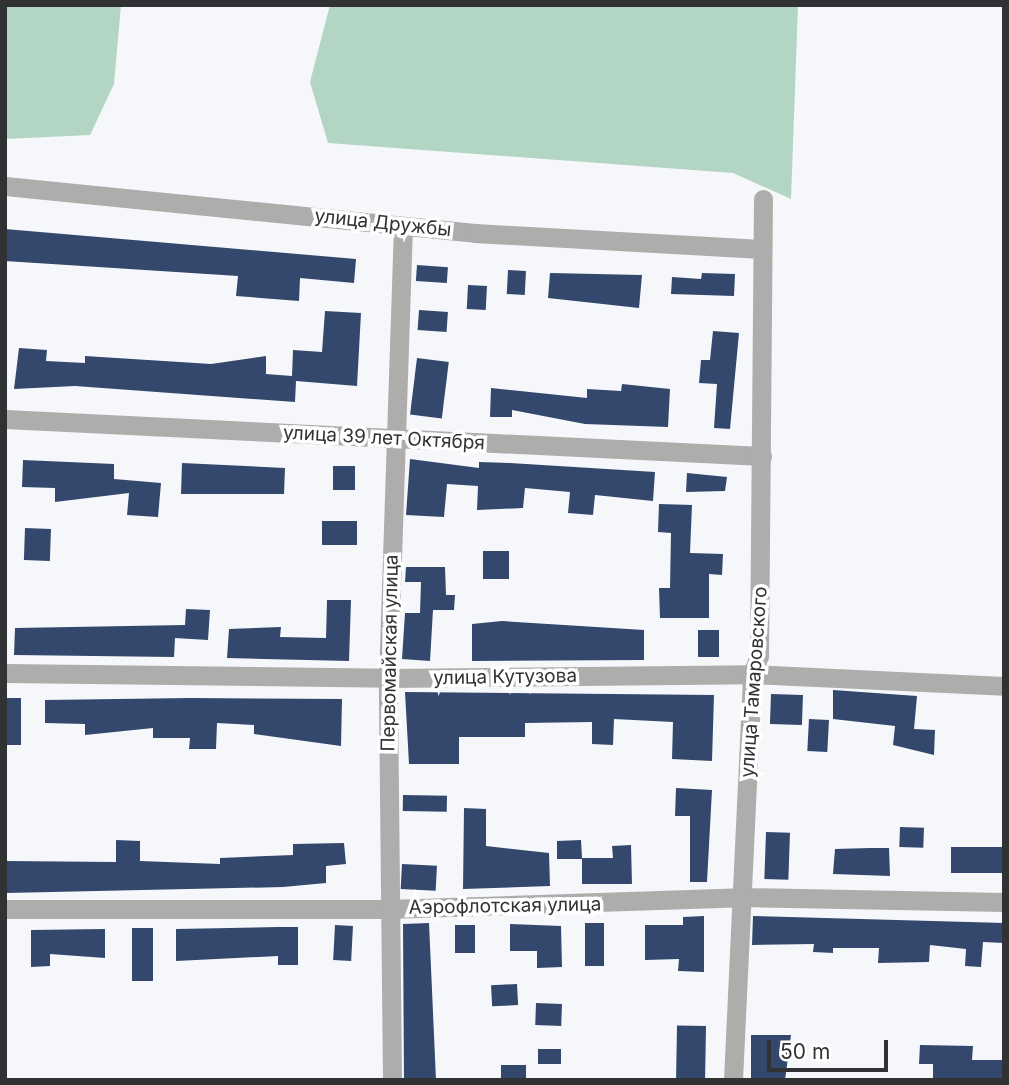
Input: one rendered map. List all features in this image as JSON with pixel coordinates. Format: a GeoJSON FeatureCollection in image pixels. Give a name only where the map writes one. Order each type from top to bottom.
{"type":"FeatureCollection","features":[{"type":"Feature","properties":{"kind":"street","name":"улица Дружбы"},"geometry":{"type":"LineString","coordinates":[[5,186],[403,226],[762,249]]}},
{"type":"Feature","properties":{"kind":"street","name":"улица Тамаровского"},"geometry":{"type":"LineString","coordinates":[[733,1080],[752,674],[759,656],[763,199]]}},
{"type":"Feature","properties":{"kind":"street","name":"Первомайская улица"},"geometry":{"type":"LineString","coordinates":[[392,1080],[388,909],[388,678],[403,226]]}},
{"type":"Feature","properties":{"kind":"street","name":"улица 39 лет Октября"},"geometry":{"type":"LineString","coordinates":[[5,419],[762,456]]}},
{"type":"Feature","properties":{"kind":"street","name":"улица Кутузова"},"geometry":{"type":"LineString","coordinates":[[5,673],[388,678],[752,674],[1004,686]]}},
{"type":"Feature","properties":{"kind":"street","name":"Аэрофлотская улица"},"geometry":{"type":"LineString","coordinates":[[5,909],[388,909],[742,897],[1004,902]]}},
{"type":"Feature","properties":{"kind":"green space"},"geometry":{"type":"Polygon","coordinates":[[[5,5],[121,5],[114,84],[90,135],[5,139],[5,5]]]}},
{"type":"Feature","properties":{"kind":"green space"},"geometry":{"type":"Polygon","coordinates":[[[330,5],[798,5],[791,199],[733,173],[328,143],[310,82],[330,5]]]}},
{"type":"Feature","properties":{"kind":"building"},"geometry":{"type":"Polygon","coordinates":[[[5,229],[356,259],[354,283],[300,278],[299,301],[236,296],[238,276],[5,261],[5,229]]]}},
{"type":"Feature","properties":{"kind":"building"},"geometry":{"type":"Polygon","coordinates":[[[417,265],[448,267],[447,283],[416,281],[417,265]]]}},
{"type":"Feature","properties":{"kind":"building"},"geometry":{"type":"Polygon","coordinates":[[[508,270],[526,271],[525,295],[507,294],[508,270]]]}},
{"type":"Feature","properties":{"kind":"building"},"geometry":{"type":"Polygon","coordinates":[[[550,273],[642,275],[639,308],[548,298],[550,273]]]}},
{"type":"Feature","properties":{"kind":"building"},"geometry":{"type":"Polygon","coordinates":[[[702,273],[735,274],[734,296],[671,294],[672,277],[701,279],[702,273]]]}},
{"type":"Feature","properties":{"kind":"building"},"geometry":{"type":"Polygon","coordinates":[[[468,285],[487,286],[486,310],[467,309],[468,285]]]}},
{"type":"Feature","properties":{"kind":"building"},"geometry":{"type":"Polygon","coordinates":[[[419,310],[448,312],[447,332],[418,330],[419,310]]]}},
{"type":"Feature","properties":{"kind":"building"},"geometry":{"type":"Polygon","coordinates":[[[325,311],[361,313],[357,386],[296,381],[295,402],[75,386],[14,389],[19,348],[47,350],[46,361],[85,363],[85,356],[211,364],[266,356],[266,374],[292,376],[293,350],[322,352],[325,311]]]}},
{"type":"Feature","properties":{"kind":"building"},"geometry":{"type":"Polygon","coordinates":[[[713,331],[739,333],[730,429],[714,428],[717,384],[699,383],[701,360],[710,360],[713,331]]]}},
{"type":"Feature","properties":{"kind":"building"},"geometry":{"type":"Polygon","coordinates":[[[417,358],[449,362],[442,418],[410,415],[417,358]]]}},
{"type":"Feature","properties":{"kind":"building"},"geometry":{"type":"Polygon","coordinates":[[[622,384],[670,389],[668,427],[585,424],[512,410],[512,417],[490,417],[491,388],[587,398],[587,389],[621,391],[622,384]]]}},
{"type":"Feature","properties":{"kind":"building"},"geometry":{"type":"Polygon","coordinates":[[[410,459],[479,468],[479,462],[655,472],[653,501],[595,495],[593,515],[568,513],[570,492],[525,488],[523,508],[477,510],[478,486],[447,484],[444,517],[406,515],[410,459]]]}},
{"type":"Feature","properties":{"kind":"building"},"geometry":{"type":"Polygon","coordinates":[[[23,460],[114,464],[114,479],[161,483],[158,517],[127,515],[129,493],[55,502],[55,488],[22,487],[23,460]]]}},
{"type":"Feature","properties":{"kind":"building"},"geometry":{"type":"Polygon","coordinates":[[[182,463],[285,468],[284,494],[181,494],[182,463]]]}},
{"type":"Feature","properties":{"kind":"building"},"geometry":{"type":"Polygon","coordinates":[[[333,466],[355,466],[355,490],[333,490],[333,466]]]}},
{"type":"Feature","properties":{"kind":"building"},"geometry":{"type":"Polygon","coordinates":[[[687,473],[727,477],[725,491],[686,492],[687,473]]]}},
{"type":"Feature","properties":{"kind":"building"},"geometry":{"type":"Polygon","coordinates":[[[659,504],[692,505],[690,553],[723,554],[722,575],[709,574],[709,618],[660,618],[659,588],[670,588],[671,533],[658,532],[659,504]]]}},
{"type":"Feature","properties":{"kind":"building"},"geometry":{"type":"Polygon","coordinates":[[[322,521],[357,521],[357,545],[322,545],[322,521]]]}},
{"type":"Feature","properties":{"kind":"building"},"geometry":{"type":"Polygon","coordinates":[[[25,528],[51,529],[50,561],[24,560],[25,528]]]}},
{"type":"Feature","properties":{"kind":"building"},"geometry":{"type":"Polygon","coordinates":[[[483,551],[509,551],[509,579],[483,579],[483,551]]]}},
{"type":"Feature","properties":{"kind":"building"},"geometry":{"type":"Polygon","coordinates":[[[406,567],[445,567],[446,595],[455,595],[454,610],[433,610],[430,661],[402,659],[405,613],[420,613],[421,582],[405,582],[406,567]]]}},
{"type":"Feature","properties":{"kind":"building"},"geometry":{"type":"Polygon","coordinates":[[[327,600],[351,600],[349,661],[227,658],[229,629],[281,627],[280,637],[326,638],[327,600]]]}},
{"type":"Feature","properties":{"kind":"building"},"geometry":{"type":"Polygon","coordinates":[[[186,609],[210,610],[208,640],[175,638],[174,657],[14,655],[15,628],[185,625],[186,609]]]}},
{"type":"Feature","properties":{"kind":"building"},"geometry":{"type":"Polygon","coordinates":[[[502,621],[644,630],[644,660],[472,661],[472,624],[502,621]]]}},
{"type":"Feature","properties":{"kind":"building"},"geometry":{"type":"Polygon","coordinates":[[[698,630],[719,630],[719,657],[698,657],[698,630]]]}},
{"type":"Feature","properties":{"kind":"building"},"geometry":{"type":"Polygon","coordinates":[[[833,690],[917,696],[914,729],[935,730],[934,755],[893,745],[895,726],[833,719],[833,690]]]}},
{"type":"Feature","properties":{"kind":"building"},"geometry":{"type":"Polygon","coordinates":[[[405,692],[714,695],[712,761],[672,759],[673,722],[614,719],[613,745],[592,744],[592,722],[525,723],[525,737],[459,737],[459,764],[409,764],[405,692]]]}},
{"type":"Feature","properties":{"kind":"building"},"geometry":{"type":"Polygon","coordinates":[[[771,694],[803,695],[802,725],[770,724],[771,694]]]}},
{"type":"Feature","properties":{"kind":"building"},"geometry":{"type":"Polygon","coordinates":[[[5,698],[21,698],[21,745],[5,745],[5,698]]]}},
{"type":"Feature","properties":{"kind":"building"},"geometry":{"type":"Polygon","coordinates":[[[342,699],[341,746],[254,734],[254,725],[217,723],[216,749],[189,749],[190,738],[153,738],[153,728],[85,735],[85,724],[45,723],[45,700],[342,699]]]}},
{"type":"Feature","properties":{"kind":"building"},"geometry":{"type":"Polygon","coordinates":[[[809,719],[829,720],[827,752],[807,751],[809,719]]]}},
{"type":"Feature","properties":{"kind":"building"},"geometry":{"type":"Polygon","coordinates":[[[676,788],[712,790],[707,882],[690,882],[690,816],[675,816],[676,788]]]}},
{"type":"Feature","properties":{"kind":"building"},"geometry":{"type":"Polygon","coordinates":[[[403,795],[447,796],[447,812],[403,811],[403,795]]]}},
{"type":"Feature","properties":{"kind":"building"},"geometry":{"type":"Polygon","coordinates":[[[464,808],[486,809],[486,846],[549,853],[550,886],[463,889],[464,808]]]}},
{"type":"Feature","properties":{"kind":"building"},"geometry":{"type":"Polygon","coordinates":[[[900,827],[924,828],[923,848],[899,847],[900,827]]]}},
{"type":"Feature","properties":{"kind":"building"},"geometry":{"type":"Polygon","coordinates":[[[766,832],[790,833],[788,880],[764,879],[766,832]]]}},
{"type":"Feature","properties":{"kind":"building"},"geometry":{"type":"Polygon","coordinates":[[[116,840],[140,841],[140,861],[220,864],[220,858],[293,855],[293,844],[344,843],[346,864],[326,866],[326,883],[283,887],[6,893],[6,861],[116,862],[116,840]]]}},
{"type":"Feature","properties":{"kind":"building"},"geometry":{"type":"Polygon","coordinates":[[[581,840],[582,858],[613,858],[612,846],[631,845],[632,884],[582,884],[582,859],[557,859],[557,841],[581,840]]]}},
{"type":"Feature","properties":{"kind":"building"},"geometry":{"type":"Polygon","coordinates":[[[951,847],[1004,847],[1004,873],[951,873],[951,847]]]}},
{"type":"Feature","properties":{"kind":"building"},"geometry":{"type":"Polygon","coordinates":[[[889,848],[890,876],[833,874],[835,849],[889,848]]]}},
{"type":"Feature","properties":{"kind":"building"},"geometry":{"type":"Polygon","coordinates":[[[402,864],[437,866],[436,891],[401,889],[402,864]]]}},
{"type":"Feature","properties":{"kind":"building"},"geometry":{"type":"Polygon","coordinates":[[[704,916],[704,972],[678,971],[679,959],[645,960],[645,925],[683,925],[683,917],[704,916]]]}},
{"type":"Feature","properties":{"kind":"building"},"geometry":{"type":"Polygon","coordinates":[[[753,916],[1004,923],[1004,943],[983,942],[981,967],[965,966],[966,949],[930,945],[929,962],[878,963],[879,948],[833,948],[833,953],[813,952],[814,944],[752,945],[753,916]]]}},
{"type":"Feature","properties":{"kind":"building"},"geometry":{"type":"Polygon","coordinates":[[[429,923],[436,1080],[404,1080],[403,924],[429,923]]]}},
{"type":"Feature","properties":{"kind":"building"},"geometry":{"type":"Polygon","coordinates":[[[585,923],[604,923],[604,966],[585,966],[585,923]]]}},
{"type":"Feature","properties":{"kind":"building"},"geometry":{"type":"Polygon","coordinates":[[[510,924],[561,926],[562,967],[537,968],[537,951],[510,951],[510,924]]]}},
{"type":"Feature","properties":{"kind":"building"},"geometry":{"type":"Polygon","coordinates":[[[335,925],[353,926],[351,961],[333,960],[335,925]]]}},
{"type":"Feature","properties":{"kind":"building"},"geometry":{"type":"Polygon","coordinates":[[[455,925],[475,925],[475,953],[455,953],[455,925]]]}},
{"type":"Feature","properties":{"kind":"building"},"geometry":{"type":"Polygon","coordinates":[[[298,927],[298,965],[278,965],[278,956],[176,961],[176,929],[298,927]]]}},
{"type":"Feature","properties":{"kind":"building"},"geometry":{"type":"Polygon","coordinates":[[[132,928],[153,928],[153,981],[132,981],[132,928]]]}},
{"type":"Feature","properties":{"kind":"building"},"geometry":{"type":"Polygon","coordinates":[[[105,929],[105,958],[50,954],[50,966],[31,967],[31,930],[105,929]]]}},
{"type":"Feature","properties":{"kind":"building"},"geometry":{"type":"Polygon","coordinates":[[[517,984],[518,1005],[492,1006],[491,985],[517,984]]]}},
{"type":"Feature","properties":{"kind":"building"},"geometry":{"type":"Polygon","coordinates":[[[536,1003],[562,1004],[561,1026],[535,1025],[536,1003]]]}},
{"type":"Feature","properties":{"kind":"building"},"geometry":{"type":"Polygon","coordinates":[[[677,1025],[706,1026],[705,1080],[676,1079],[677,1025]]]}},
{"type":"Feature","properties":{"kind":"building"},"geometry":{"type":"Polygon","coordinates":[[[751,1035],[791,1035],[785,1080],[751,1080],[751,1035]]]}},
{"type":"Feature","properties":{"kind":"building"},"geometry":{"type":"Polygon","coordinates":[[[920,1045],[973,1046],[972,1060],[1004,1060],[1004,1079],[933,1080],[933,1064],[919,1064],[920,1045]]]}},
{"type":"Feature","properties":{"kind":"building"},"geometry":{"type":"Polygon","coordinates":[[[538,1049],[561,1049],[561,1064],[538,1064],[538,1049]]]}},
{"type":"Feature","properties":{"kind":"building"},"geometry":{"type":"Polygon","coordinates":[[[501,1065],[526,1065],[526,1080],[501,1080],[501,1065]]]}}]}
